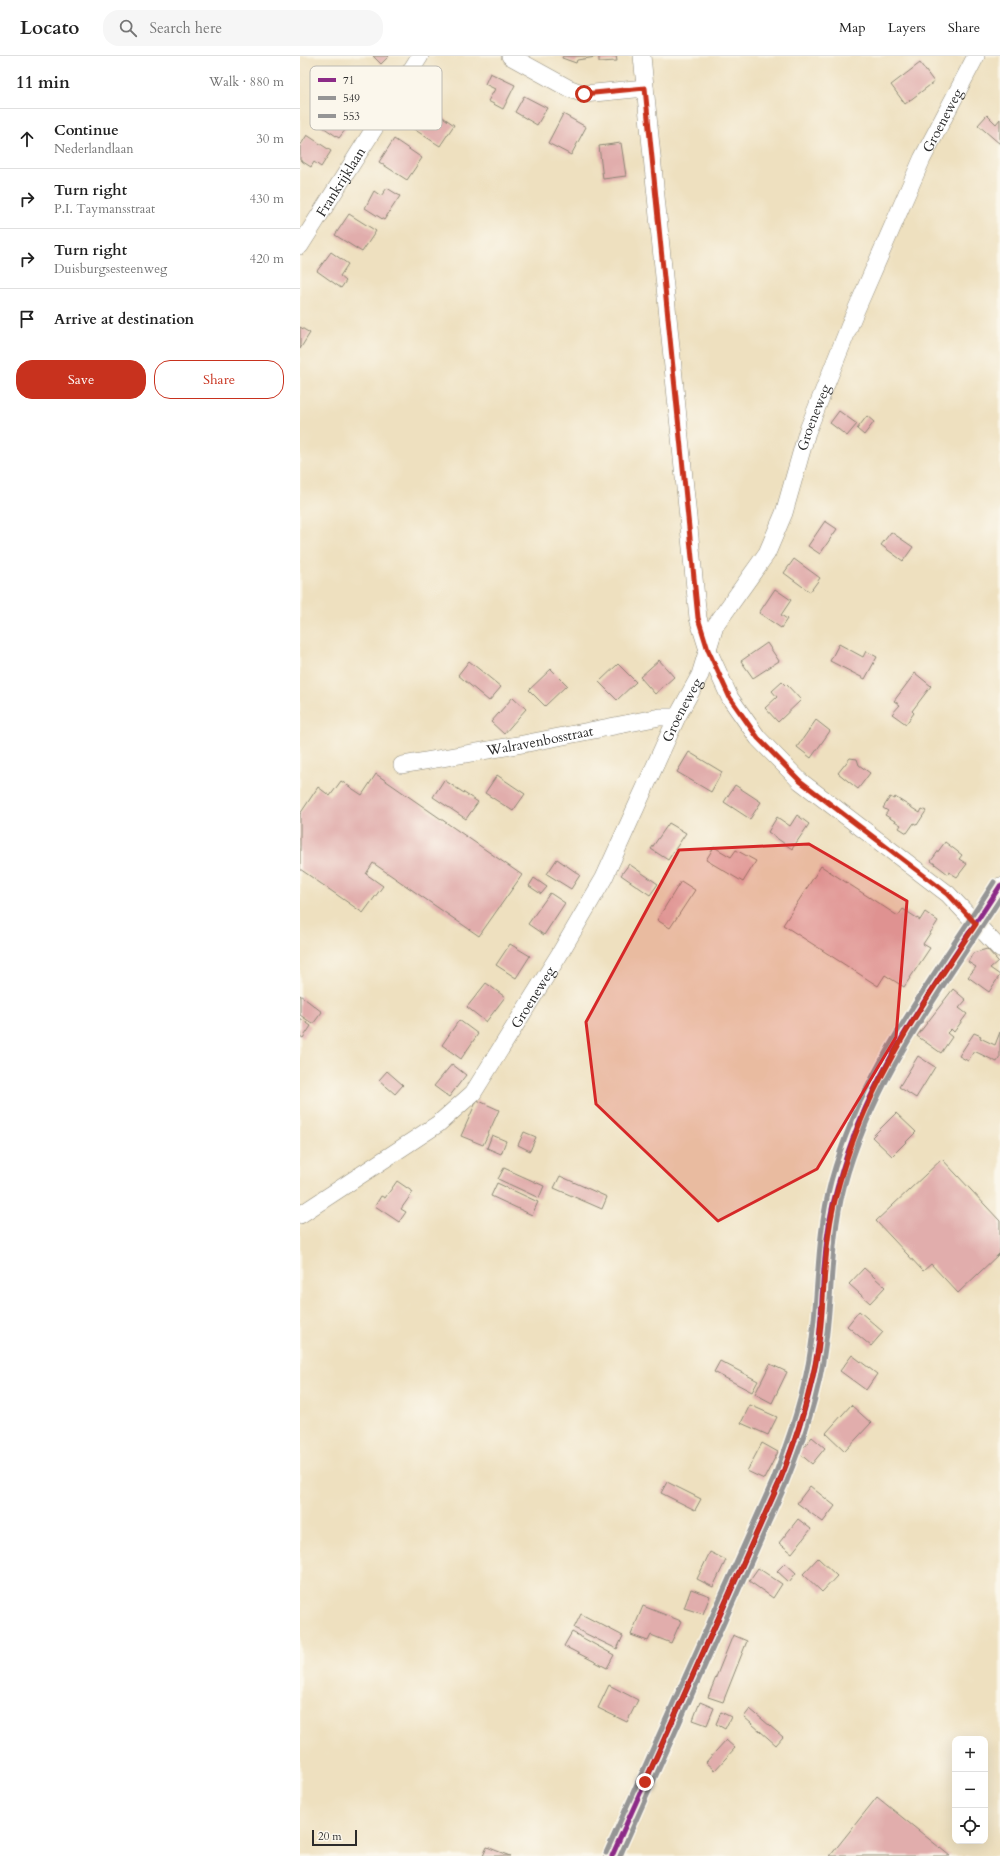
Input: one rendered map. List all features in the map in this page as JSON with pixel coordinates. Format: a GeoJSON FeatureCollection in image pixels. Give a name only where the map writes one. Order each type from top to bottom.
{"type":"FeatureCollection","features":[{"type":"Feature","properties":{"kind":"street","name":"Frankrijklaan"},"geometry":{"type":"LineString","coordinates":[[414,66],[420,56]]}},
{"type":"Feature","properties":{"kind":"street"},"geometry":{"type":"LineString","coordinates":[[510,56],[568,88],[584,94],[645,88]]}},
{"type":"Feature","properties":{"kind":"street"},"geometry":{"type":"LineString","coordinates":[[642,56],[698,618],[708,650],[730,698],[758,738],[789,770],[800,781],[948,894],[1000,949]]}},
{"type":"Feature","properties":{"kind":"street","name":"Groeneweg"},"geometry":{"type":"LineString","coordinates":[[300,1215],[438,1124],[473,1093],[559,955],[604,878],[677,717],[700,675],[715,626],[767,553],[784,513],[807,432],[853,317],[922,159],[976,56]]}},
{"type":"Feature","properties":{"kind":"street","name":"Frankrijklaan"},"geometry":{"type":"LineString","coordinates":[[300,246],[373,130]]}},
{"type":"Feature","properties":{"kind":"street","name":"Walravenbosstraat"},"geometry":{"type":"LineString","coordinates":[[402,765],[523,744],[660,717],[677,717]]}},
{"type":"Feature","properties":{"kind":"street"},"geometry":{"type":"LineString","coordinates":[[612,1856],[779,1483],[794,1445],[804,1414],[818,1350],[826,1244],[834,1202],[844,1163],[859,1122],[896,1047],[1000,886]]}},
{"type":"Feature","properties":{"kind":"highlighted area"},"geometry":{"type":"Polygon","coordinates":[[[809,844],[907,901],[896,1037],[817,1169],[718,1221],[596,1104],[586,1022],[679,850],[809,844]]]}},
{"type":"Feature","properties":{"kind":"building"},"geometry":{"type":"Polygon","coordinates":[[[373,56],[389,56],[381,64],[373,56]]]}},
{"type":"Feature","properties":{"kind":"building"},"geometry":{"type":"Polygon","coordinates":[[[563,56],[596,57],[577,60],[576,63],[562,58],[563,56]]]}},
{"type":"Feature","properties":{"kind":"building"},"geometry":{"type":"Polygon","coordinates":[[[599,56],[616,56],[617,61],[599,62],[599,56]]]}},
{"type":"Feature","properties":{"kind":"building"},"geometry":{"type":"Polygon","coordinates":[[[920,63],[934,82],[905,104],[891,85],[920,63]]]}},
{"type":"Feature","properties":{"kind":"building"},"geometry":{"type":"Polygon","coordinates":[[[490,73],[515,85],[503,109],[488,101],[495,89],[485,84],[490,73]]]}},
{"type":"Feature","properties":{"kind":"building"},"geometry":{"type":"Polygon","coordinates":[[[524,96],[547,108],[537,125],[515,112],[524,96]]]}},
{"type":"Feature","properties":{"kind":"building"},"geometry":{"type":"Polygon","coordinates":[[[563,114],[586,127],[571,155],[548,143],[563,114]]]}},
{"type":"Feature","properties":{"kind":"building"},"geometry":{"type":"Polygon","coordinates":[[[987,115],[996,124],[1000,119],[1000,144],[978,125],[987,115]]]}},
{"type":"Feature","properties":{"kind":"building"},"geometry":{"type":"Polygon","coordinates":[[[442,116],[454,125],[440,146],[415,130],[442,130],[442,116]]]}},
{"type":"Feature","properties":{"kind":"building"},"geometry":{"type":"Polygon","coordinates":[[[327,130],[345,130],[339,138],[327,130]]]}},
{"type":"Feature","properties":{"kind":"building"},"geometry":{"type":"Polygon","coordinates":[[[307,135],[331,151],[321,167],[314,162],[311,167],[300,160],[300,146],[307,135]]]}},
{"type":"Feature","properties":{"kind":"building"},"geometry":{"type":"Polygon","coordinates":[[[394,139],[422,158],[407,180],[379,162],[394,139]]]}},
{"type":"Feature","properties":{"kind":"building"},"geometry":{"type":"Polygon","coordinates":[[[621,143],[626,176],[603,179],[599,146],[621,143]]]}},
{"type":"Feature","properties":{"kind":"building"},"geometry":{"type":"Polygon","coordinates":[[[387,188],[400,196],[384,220],[365,208],[374,191],[381,196],[387,188]]]}},
{"type":"Feature","properties":{"kind":"building"},"geometry":{"type":"Polygon","coordinates":[[[349,214],[376,231],[362,252],[335,235],[349,214]]]}},
{"type":"Feature","properties":{"kind":"building"},"geometry":{"type":"Polygon","coordinates":[[[331,252],[348,264],[340,276],[346,281],[341,288],[317,271],[331,252]]]}},
{"type":"Feature","properties":{"kind":"building"},"geometry":{"type":"Polygon","coordinates":[[[300,327],[310,333],[300,349],[300,327]]]}},
{"type":"Feature","properties":{"kind":"building"},"geometry":{"type":"Polygon","coordinates":[[[839,411],[857,424],[847,436],[830,423],[839,411]]]}},
{"type":"Feature","properties":{"kind":"building"},"geometry":{"type":"Polygon","coordinates":[[[867,416],[874,422],[864,435],[857,429],[867,416]]]}},
{"type":"Feature","properties":{"kind":"building"},"geometry":{"type":"Polygon","coordinates":[[[825,521],[837,529],[820,554],[808,546],[825,521]]]}},
{"type":"Feature","properties":{"kind":"building"},"geometry":{"type":"Polygon","coordinates":[[[891,532],[913,547],[903,561],[881,545],[891,532]]]}},
{"type":"Feature","properties":{"kind":"building"},"geometry":{"type":"Polygon","coordinates":[[[794,559],[820,578],[810,592],[784,573],[794,559]]]}},
{"type":"Feature","properties":{"kind":"building"},"geometry":{"type":"Polygon","coordinates":[[[775,589],[791,600],[781,615],[787,619],[781,628],[759,613],[775,589]]]}},
{"type":"Feature","properties":{"kind":"building"},"geometry":{"type":"Polygon","coordinates":[[[767,643],[779,661],[753,678],[741,661],[767,643]]]}},
{"type":"Feature","properties":{"kind":"building"},"geometry":{"type":"Polygon","coordinates":[[[839,644],[863,657],[866,651],[877,657],[865,679],[830,661],[839,644]]]}},
{"type":"Feature","properties":{"kind":"building"},"geometry":{"type":"Polygon","coordinates":[[[659,660],[674,677],[655,694],[640,677],[659,660]]]}},
{"type":"Feature","properties":{"kind":"building"},"geometry":{"type":"Polygon","coordinates":[[[469,661],[501,687],[489,701],[458,675],[469,661]]]}},
{"type":"Feature","properties":{"kind":"building"},"geometry":{"type":"Polygon","coordinates":[[[618,664],[636,682],[617,700],[599,682],[618,664]]]}},
{"type":"Feature","properties":{"kind":"building"},"geometry":{"type":"Polygon","coordinates":[[[551,669],[567,685],[545,706],[529,690],[551,669]]]}},
{"type":"Feature","properties":{"kind":"building"},"geometry":{"type":"Polygon","coordinates":[[[915,673],[931,686],[912,711],[914,713],[906,724],[892,714],[900,705],[894,701],[915,673]]]}},
{"type":"Feature","properties":{"kind":"building"},"geometry":{"type":"Polygon","coordinates":[[[782,682],[786,686],[787,685],[801,700],[778,722],[765,708],[777,697],[772,691],[782,682]]]}},
{"type":"Feature","properties":{"kind":"building"},"geometry":{"type":"Polygon","coordinates":[[[513,697],[526,709],[504,734],[491,722],[513,697]]]}},
{"type":"Feature","properties":{"kind":"building"},"geometry":{"type":"Polygon","coordinates":[[[816,720],[830,731],[811,758],[797,747],[816,720]]]}},
{"type":"Feature","properties":{"kind":"building"},"geometry":{"type":"Polygon","coordinates":[[[689,752],[722,772],[711,792],[677,772],[689,752]]]}},
{"type":"Feature","properties":{"kind":"building"},"geometry":{"type":"Polygon","coordinates":[[[850,758],[857,759],[859,765],[870,773],[858,789],[838,773],[850,758]]]}},
{"type":"Feature","properties":{"kind":"building"},"geometry":{"type":"Polygon","coordinates":[[[376,774],[522,875],[479,936],[373,863],[366,874],[383,886],[363,913],[300,869],[300,814],[318,787],[330,796],[341,781],[362,795],[376,774]]]}},
{"type":"Feature","properties":{"kind":"building"},"geometry":{"type":"Polygon","coordinates":[[[497,775],[525,794],[513,811],[485,793],[497,775]]]}},
{"type":"Feature","properties":{"kind":"building"},"geometry":{"type":"Polygon","coordinates":[[[444,780],[478,802],[466,819],[433,797],[444,780]]]}},
{"type":"Feature","properties":{"kind":"building"},"geometry":{"type":"Polygon","coordinates":[[[735,785],[761,802],[750,819],[724,802],[735,785]]]}},
{"type":"Feature","properties":{"kind":"building"},"geometry":{"type":"Polygon","coordinates":[[[890,797],[894,799],[895,797],[920,813],[922,809],[926,811],[917,825],[914,823],[907,833],[899,828],[901,825],[885,815],[888,811],[883,808],[890,797]]]}},
{"type":"Feature","properties":{"kind":"building"},"geometry":{"type":"Polygon","coordinates":[[[797,815],[809,824],[792,849],[768,832],[777,817],[790,826],[797,815]]]}},
{"type":"Feature","properties":{"kind":"building"},"geometry":{"type":"Polygon","coordinates":[[[669,823],[686,833],[668,860],[651,849],[669,823]]]}},
{"type":"Feature","properties":{"kind":"building"},"geometry":{"type":"Polygon","coordinates":[[[945,842],[962,855],[959,859],[967,864],[957,877],[949,872],[948,874],[931,861],[945,842]]]}},
{"type":"Feature","properties":{"kind":"building"},"geometry":{"type":"Polygon","coordinates":[[[714,847],[731,857],[736,850],[756,861],[743,882],[706,860],[714,847]]]}},
{"type":"Feature","properties":{"kind":"building"},"geometry":{"type":"Polygon","coordinates":[[[557,859],[580,875],[571,889],[547,874],[557,859]]]}},
{"type":"Feature","properties":{"kind":"building"},"geometry":{"type":"Polygon","coordinates":[[[629,864],[658,884],[650,895],[621,875],[629,864]]]}},
{"type":"Feature","properties":{"kind":"building"},"geometry":{"type":"Polygon","coordinates":[[[821,866],[898,916],[903,909],[920,920],[925,912],[938,921],[923,944],[930,948],[904,987],[885,975],[878,986],[783,925],[821,866]]]}},
{"type":"Feature","properties":{"kind":"building"},"geometry":{"type":"Polygon","coordinates":[[[534,878],[547,887],[541,894],[529,886],[534,878]]]}},
{"type":"Feature","properties":{"kind":"building"},"geometry":{"type":"Polygon","coordinates":[[[681,881],[695,890],[670,928],[657,920],[681,881]]]}},
{"type":"Feature","properties":{"kind":"building"},"geometry":{"type":"Polygon","coordinates":[[[550,893],[565,903],[544,935],[528,924],[550,893]]]}},
{"type":"Feature","properties":{"kind":"building"},"geometry":{"type":"Polygon","coordinates":[[[510,944],[530,956],[516,978],[496,965],[510,944]]]}},
{"type":"Feature","properties":{"kind":"building"},"geometry":{"type":"Polygon","coordinates":[[[987,949],[998,961],[990,968],[1000,975],[989,992],[968,977],[976,967],[968,962],[973,953],[987,949]]]}},
{"type":"Feature","properties":{"kind":"building"},"geometry":{"type":"Polygon","coordinates":[[[486,983],[505,997],[486,1022],[467,1007],[486,983]]]}},
{"type":"Feature","properties":{"kind":"building"},"geometry":{"type":"Polygon","coordinates":[[[953,989],[966,1000],[959,1008],[967,1014],[954,1032],[951,1029],[947,1033],[952,1037],[941,1053],[917,1036],[953,989]]]}},
{"type":"Feature","properties":{"kind":"building"},"geometry":{"type":"Polygon","coordinates":[[[300,995],[322,1012],[313,1024],[300,1015],[300,995]]]}},
{"type":"Feature","properties":{"kind":"building"},"geometry":{"type":"Polygon","coordinates":[[[300,1018],[311,1026],[303,1038],[300,1036],[300,1018]]]}},
{"type":"Feature","properties":{"kind":"building"},"geometry":{"type":"Polygon","coordinates":[[[459,1020],[478,1034],[461,1059],[442,1045],[459,1020]]]}},
{"type":"Feature","properties":{"kind":"building"},"geometry":{"type":"Polygon","coordinates":[[[1000,1032],[1000,1057],[997,1062],[974,1051],[968,1061],[959,1056],[974,1033],[981,1036],[980,1038],[995,1045],[1000,1032]]]}},
{"type":"Feature","properties":{"kind":"building"},"geometry":{"type":"Polygon","coordinates":[[[918,1056],[935,1067],[916,1098],[899,1087],[918,1056]]]}},
{"type":"Feature","properties":{"kind":"building"},"geometry":{"type":"Polygon","coordinates":[[[452,1064],[466,1075],[449,1097],[434,1086],[452,1064]]]}},
{"type":"Feature","properties":{"kind":"building"},"geometry":{"type":"Polygon","coordinates":[[[387,1071],[403,1085],[395,1094],[379,1080],[387,1071]]]}},
{"type":"Feature","properties":{"kind":"building"},"geometry":{"type":"Polygon","coordinates":[[[477,1100],[499,1110],[483,1145],[461,1136],[477,1100]]]}},
{"type":"Feature","properties":{"kind":"building"},"geometry":{"type":"Polygon","coordinates":[[[896,1113],[916,1132],[892,1156],[872,1137],[896,1113]]]}},
{"type":"Feature","properties":{"kind":"building"},"geometry":{"type":"Polygon","coordinates":[[[524,1132],[536,1137],[530,1151],[518,1145],[524,1132]]]}},
{"type":"Feature","properties":{"kind":"building"},"geometry":{"type":"Polygon","coordinates":[[[492,1135],[506,1141],[501,1154],[487,1148],[492,1135]]]}},
{"type":"Feature","properties":{"kind":"building"},"geometry":{"type":"Polygon","coordinates":[[[942,1159],[1000,1221],[1000,1253],[958,1293],[931,1264],[923,1271],[876,1221],[942,1159]]]}},
{"type":"Feature","properties":{"kind":"building"},"geometry":{"type":"Polygon","coordinates":[[[504,1168],[544,1186],[539,1198],[498,1179],[504,1168]]]}},
{"type":"Feature","properties":{"kind":"building"},"geometry":{"type":"Polygon","coordinates":[[[560,1176],[607,1197],[602,1209],[554,1188],[560,1176]]]}},
{"type":"Feature","properties":{"kind":"building"},"geometry":{"type":"Polygon","coordinates":[[[397,1181],[413,1192],[401,1209],[406,1212],[399,1222],[375,1206],[381,1196],[385,1198],[397,1181]]]}},
{"type":"Feature","properties":{"kind":"building"},"geometry":{"type":"Polygon","coordinates":[[[497,1183],[538,1202],[532,1215],[491,1196],[497,1183]]]}},
{"type":"Feature","properties":{"kind":"building"},"geometry":{"type":"Polygon","coordinates":[[[864,1268],[885,1287],[870,1303],[849,1284],[864,1268]]]}},
{"type":"Feature","properties":{"kind":"building"},"geometry":{"type":"Polygon","coordinates":[[[859,1311],[883,1332],[871,1346],[847,1326],[859,1311]]]}},
{"type":"Feature","properties":{"kind":"building"},"geometry":{"type":"Polygon","coordinates":[[[852,1355],[877,1374],[866,1390],[840,1371],[852,1355]]]}},
{"type":"Feature","properties":{"kind":"building"},"geometry":{"type":"Polygon","coordinates":[[[720,1361],[758,1381],[752,1392],[714,1372],[720,1361]]]}},
{"type":"Feature","properties":{"kind":"building"},"geometry":{"type":"Polygon","coordinates":[[[770,1364],[787,1372],[772,1403],[755,1394],[770,1364]]]}},
{"type":"Feature","properties":{"kind":"building"},"geometry":{"type":"Polygon","coordinates":[[[750,1405],[777,1417],[768,1435],[741,1423],[750,1405]]]}},
{"type":"Feature","properties":{"kind":"building"},"geometry":{"type":"Polygon","coordinates":[[[851,1405],[871,1423],[845,1451],[826,1433],[851,1405]]]}},
{"type":"Feature","properties":{"kind":"building"},"geometry":{"type":"Polygon","coordinates":[[[812,1437],[825,1448],[812,1464],[799,1453],[812,1437]]]}},
{"type":"Feature","properties":{"kind":"building"},"geometry":{"type":"Polygon","coordinates":[[[762,1443],[778,1452],[764,1479],[747,1471],[762,1443]]]}},
{"type":"Feature","properties":{"kind":"building"},"geometry":{"type":"Polygon","coordinates":[[[667,1482],[701,1499],[695,1510],[661,1493],[667,1482]]]}},
{"type":"Feature","properties":{"kind":"building"},"geometry":{"type":"Polygon","coordinates":[[[810,1486],[835,1506],[823,1522],[797,1503],[810,1486]]]}},
{"type":"Feature","properties":{"kind":"building"},"geometry":{"type":"Polygon","coordinates":[[[798,1519],[811,1529],[792,1553],[779,1543],[798,1519]]]}},
{"type":"Feature","properties":{"kind":"building"},"geometry":{"type":"Polygon","coordinates":[[[710,1552],[726,1560],[713,1587],[697,1579],[710,1552]]]}},
{"type":"Feature","properties":{"kind":"building"},"geometry":{"type":"Polygon","coordinates":[[[818,1558],[837,1576],[822,1592],[803,1574],[818,1558]]]}},
{"type":"Feature","properties":{"kind":"building"},"geometry":{"type":"Polygon","coordinates":[[[785,1563],[796,1573],[789,1582],[777,1571],[785,1563]]]}},
{"type":"Feature","properties":{"kind":"building"},"geometry":{"type":"Polygon","coordinates":[[[758,1568],[782,1584],[773,1598],[749,1581],[758,1568]]]}},
{"type":"Feature","properties":{"kind":"building"},"geometry":{"type":"Polygon","coordinates":[[[691,1589],[710,1596],[703,1614],[684,1608],[691,1589]]]}},
{"type":"Feature","properties":{"kind":"building"},"geometry":{"type":"Polygon","coordinates":[[[643,1606],[681,1621],[671,1643],[651,1635],[648,1641],[631,1635],[643,1606]]]}},
{"type":"Feature","properties":{"kind":"building"},"geometry":{"type":"Polygon","coordinates":[[[581,1614],[623,1636],[617,1649],[574,1628],[581,1614]]]}},
{"type":"Feature","properties":{"kind":"building"},"geometry":{"type":"Polygon","coordinates":[[[572,1632],[614,1655],[607,1668],[564,1646],[572,1632]]]}},
{"type":"Feature","properties":{"kind":"building"},"geometry":{"type":"Polygon","coordinates":[[[733,1635],[747,1641],[723,1702],[708,1697],[733,1635]]]}},
{"type":"Feature","properties":{"kind":"building"},"geometry":{"type":"Polygon","coordinates":[[[609,1685],[638,1700],[627,1722],[598,1708],[609,1685]]]}},
{"type":"Feature","properties":{"kind":"building"},"geometry":{"type":"Polygon","coordinates":[[[700,1702],[714,1708],[707,1725],[693,1720],[700,1702]]]}},
{"type":"Feature","properties":{"kind":"building"},"geometry":{"type":"Polygon","coordinates":[[[750,1709],[783,1737],[776,1745],[744,1717],[750,1709]]]}},
{"type":"Feature","properties":{"kind":"building"},"geometry":{"type":"Polygon","coordinates":[[[721,1712],[731,1717],[725,1729],[716,1724],[721,1712]]]}},
{"type":"Feature","properties":{"kind":"building"},"geometry":{"type":"Polygon","coordinates":[[[726,1740],[735,1748],[715,1770],[706,1762],[726,1740]]]}},
{"type":"Feature","properties":{"kind":"building"},"geometry":{"type":"Polygon","coordinates":[[[877,1797],[950,1856],[830,1856],[877,1797]]]}},
{"type":"Feature","properties":{"kind":"building"},"geometry":{"type":"Polygon","coordinates":[[[487,1847],[510,1856],[483,1856],[487,1847]]]}},
{"type":"Feature","properties":{"kind":"transit line","name":"553"},"geometry":{"type":"LineString","coordinates":[[606,1853],[773,1480],[790,1431],[801,1397],[811,1346],[820,1243],[826,1202],[844,1140],[861,1101],[901,1026],[994,882]]}},
{"type":"Feature","properties":{"kind":"transit line","name":"71"},"geometry":{"type":"LineString","coordinates":[[612,1856],[779,1483],[797,1434],[807,1400],[818,1349],[824,1269],[830,1221],[836,1194],[851,1144],[867,1104],[907,1029],[1000,886]]}},
{"type":"Feature","properties":{"kind":"transit line","name":"549"},"geometry":{"type":"LineString","coordinates":[[620,1856],[785,1486],[804,1435],[819,1383],[828,1328],[834,1247],[839,1207],[856,1148],[872,1110],[910,1037],[1000,899]]}},
{"type":"Feature","properties":{"kind":"route"},"geometry":{"type":"LineString","coordinates":[[584,94],[645,88],[698,618],[708,650],[730,698],[758,738],[800,781],[948,894],[976,924],[896,1047],[859,1122],[844,1163],[834,1202],[826,1244],[818,1350],[804,1414],[794,1445],[779,1483],[645,1782]]}}]}
